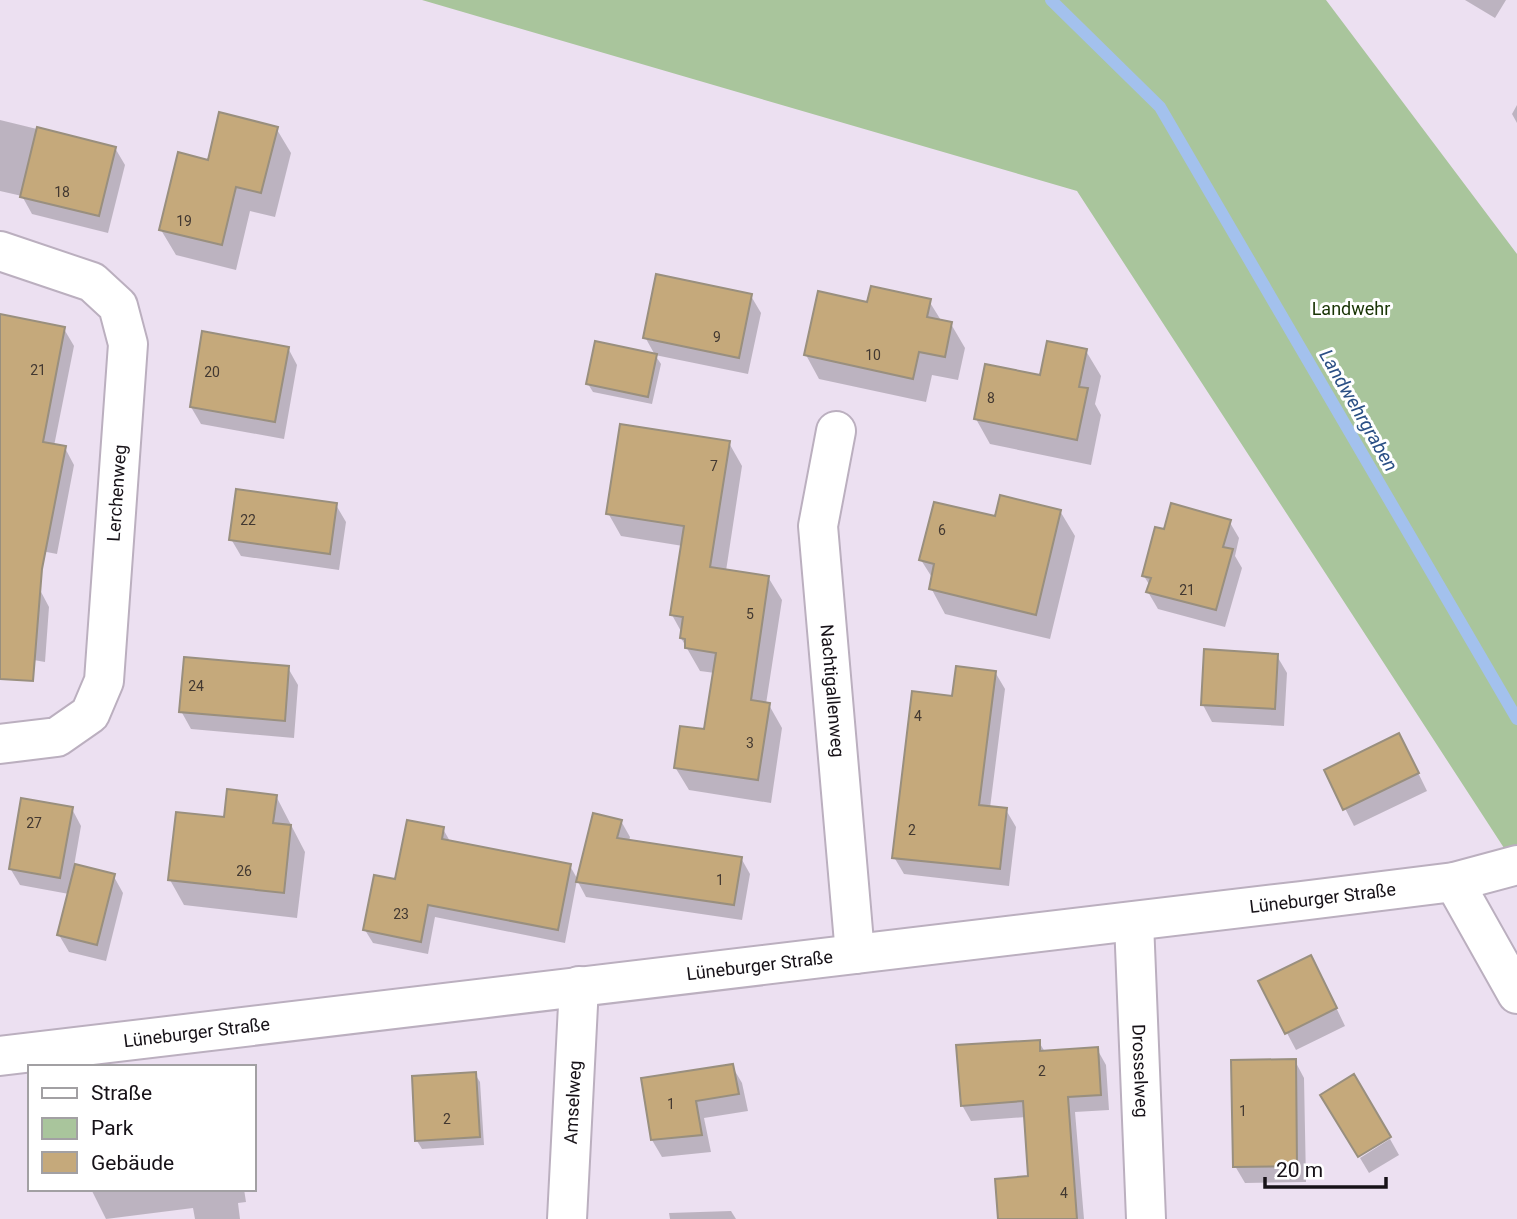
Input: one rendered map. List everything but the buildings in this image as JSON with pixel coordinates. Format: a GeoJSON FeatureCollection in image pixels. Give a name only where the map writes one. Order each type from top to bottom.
{"type":"FeatureCollection","features":[{"type":"Feature","properties":{"kind":"street","name":"Lerchenweg"},"geometry":{"type":"LineString","coordinates":[[0,251],[92,282],[118,306],[128,344],[104,681],[90,714],[57,737],[0,744]]}},
{"type":"Feature","properties":{"kind":"street","name":"Nachtigallenweg"},"geometry":{"type":"LineString","coordinates":[[836,431],[818,526],[855,954]]}},
{"type":"Feature","properties":{"kind":"street","name":"Lüneburger Straße"},"geometry":{"type":"LineString","coordinates":[[0,1056],[1454,882],[1517,865]]}},
{"type":"Feature","properties":{"kind":"street"},"geometry":{"type":"LineString","coordinates":[[1454,882],[1517,994]]}},
{"type":"Feature","properties":{"kind":"street","name":"Drosselweg"},"geometry":{"type":"LineString","coordinates":[[1134,922],[1146,1219]]}},
{"type":"Feature","properties":{"kind":"street","name":"Amselweg"},"geometry":{"type":"LineString","coordinates":[[567,1219],[579,986]]}},
{"type":"Feature","properties":{"kind":"green space","name":"Landwehr"},"geometry":{"type":"Polygon","coordinates":[[[422,0],[1326,0],[1517,254],[1517,868],[1077,191],[422,0]]]}},
{"type":"Feature","properties":{"kind":"waterway","name":"Landwehrgraben"},"geometry":{"type":"LineString","coordinates":[[1051,0],[1160,107],[1517,719]]}}]}
